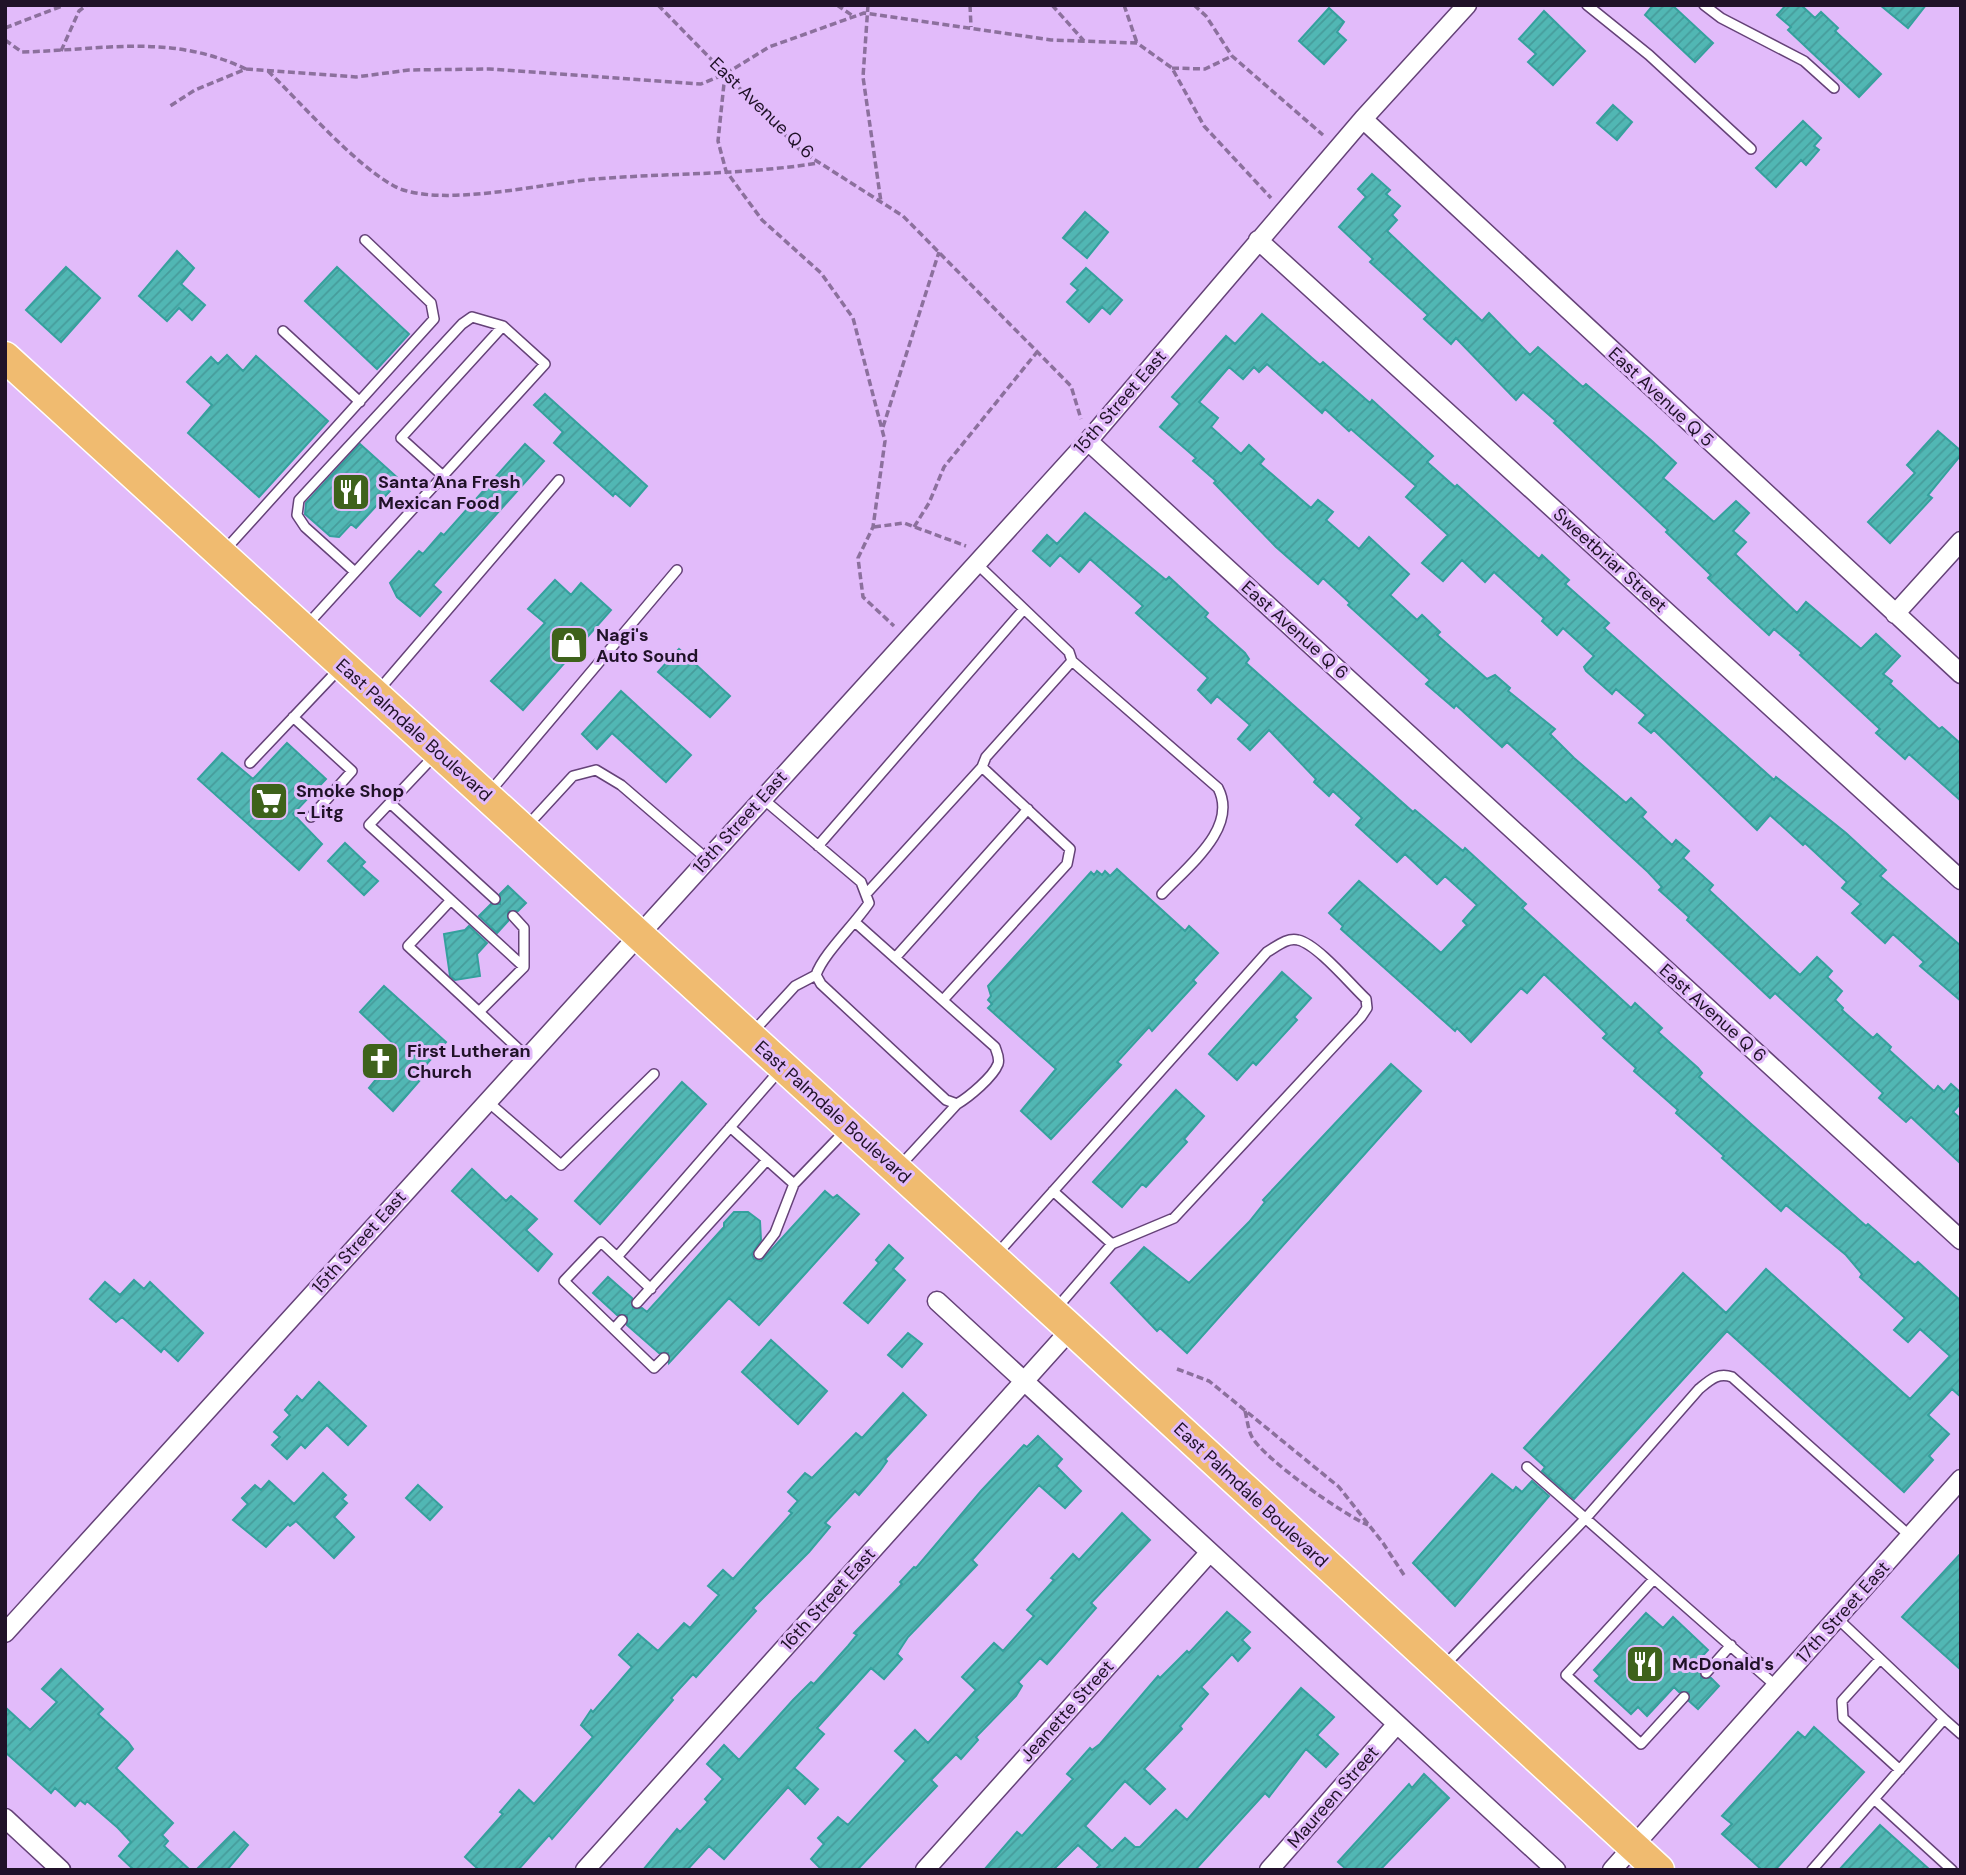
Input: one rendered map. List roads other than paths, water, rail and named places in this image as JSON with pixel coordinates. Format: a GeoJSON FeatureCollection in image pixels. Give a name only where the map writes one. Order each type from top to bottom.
{"type":"FeatureCollection","features":[{"type":"Feature","properties":{"kind":"highway","name":"East Palmdale Boulevard"},"geometry":{"type":"LineString","coordinates":[[5,357],[994,1258],[1659,1870]]}},
{"type":"Feature","properties":{"kind":"street","name":"15th Street East"},"geometry":{"type":"LineString","coordinates":[[5,1633],[1088,441],[1363,119],[1467,5]]}},
{"type":"Feature","properties":{"kind":"street","name":"East Avenue Q 5"},"geometry":{"type":"LineString","coordinates":[[1363,119],[1961,674]]}},
{"type":"Feature","properties":{"kind":"street","name":"Sweetbriar Street"},"geometry":{"type":"LineString","coordinates":[[1258,240],[1961,880]]}},
{"type":"Feature","properties":{"kind":"street","name":"East Avenue Q 6"},"geometry":{"type":"LineString","coordinates":[[1088,441],[1961,1240]]}},
{"type":"Feature","properties":{"kind":"street"},"geometry":{"type":"LineString","coordinates":[[1895,614],[1961,541]]}},
{"type":"Feature","properties":{"kind":"street"},"geometry":{"type":"LineString","coordinates":[[937,1301],[1556,1870]]}},
{"type":"Feature","properties":{"kind":"street","name":"16th Street East"},"geometry":{"type":"LineString","coordinates":[[585,1870],[1024,1381],[1062,1321]]}},
{"type":"Feature","properties":{"kind":"street","name":"17th Street East"},"geometry":{"type":"LineString","coordinates":[[1612,1870],[1961,1479]]}},
{"type":"Feature","properties":{"kind":"street","name":"Jeanette Street"},"geometry":{"type":"LineString","coordinates":[[925,1870],[1210,1552]]}},
{"type":"Feature","properties":{"kind":"street","name":"Maureen Street"},"geometry":{"type":"LineString","coordinates":[[1269,1870],[1397,1724]]}},
{"type":"Feature","properties":{"kind":"street"},"geometry":{"type":"LineString","coordinates":[[5,1818],[61,1870]]}},
{"type":"Feature","properties":{"kind":"lane"},"geometry":{"type":"LineString","coordinates":[[1587,5],[1649,55],[1751,149]]}},
{"type":"Feature","properties":{"kind":"lane"},"geometry":{"type":"LineString","coordinates":[[1704,5],[1721,18],[1804,61],[1833,88]]}},
{"type":"Feature","properties":{"kind":"lane"},"geometry":{"type":"LineString","coordinates":[[222,554],[430,324],[434,311],[431,303],[365,240]]}},
{"type":"Feature","properties":{"kind":"lane"},"geometry":{"type":"LineString","coordinates":[[303,629],[545,364],[503,326],[472,317],[462,324],[299,500],[297,515],[305,527],[355,572]]}},
{"type":"Feature","properties":{"kind":"lane"},"geometry":{"type":"LineString","coordinates":[[443,476],[401,438],[503,326]]}},
{"type":"Feature","properties":{"kind":"lane"},"geometry":{"type":"LineString","coordinates":[[283,331],[360,402]]}},
{"type":"Feature","properties":{"kind":"lane"},"geometry":{"type":"LineString","coordinates":[[375,694],[559,480]]}},
{"type":"Feature","properties":{"kind":"lane"},"geometry":{"type":"LineString","coordinates":[[980,559],[1024,609],[1069,652],[1072,661],[1218,788],[1224,799],[1222,822],[1210,841],[1163,894]]}},
{"type":"Feature","properties":{"kind":"lane"},"geometry":{"type":"LineString","coordinates":[[487,796],[677,570]]}},
{"type":"Feature","properties":{"kind":"lane"},"geometry":{"type":"LineString","coordinates":[[818,846],[1024,609]]}},
{"type":"Feature","properties":{"kind":"lane"},"geometry":{"type":"LineString","coordinates":[[867,893],[982,768],[986,757],[1072,661]]}},
{"type":"Feature","properties":{"kind":"lane"},"geometry":{"type":"LineString","coordinates":[[250,763],[343,665]]}},
{"type":"Feature","properties":{"kind":"lane"},"geometry":{"type":"LineString","coordinates":[[293,717],[352,771],[311,817]]}},
{"type":"Feature","properties":{"kind":"lane"},"geometry":{"type":"LineString","coordinates":[[438,752],[369,825],[524,967]]}},
{"type":"Feature","properties":{"kind":"lane"},"geometry":{"type":"LineString","coordinates":[[943,1000],[1067,864],[1070,849],[982,768]]}},
{"type":"Feature","properties":{"kind":"lane"},"geometry":{"type":"LineString","coordinates":[[523,830],[573,776],[596,770],[621,785],[707,859]]}},
{"type":"Feature","properties":{"kind":"lane"},"geometry":{"type":"LineString","coordinates":[[762,799],[861,882],[867,893],[869,903],[856,923],[820,963],[817,975],[821,984],[947,1100],[957,1104]]}},
{"type":"Feature","properties":{"kind":"lane"},"geometry":{"type":"LineString","coordinates":[[390,803],[495,899]]}},
{"type":"Feature","properties":{"kind":"lane"},"geometry":{"type":"LineString","coordinates":[[895,958],[1028,809]]}},
{"type":"Feature","properties":{"kind":"lane"},"geometry":{"type":"LineString","coordinates":[[451,900],[408,946],[527,1057]]}},
{"type":"Feature","properties":{"kind":"lane"},"geometry":{"type":"LineString","coordinates":[[479,1012],[524,967],[524,929],[513,916]]}},
{"type":"Feature","properties":{"kind":"lane"},"geometry":{"type":"LineString","coordinates":[[856,923],[995,1047],[999,1058],[998,1066],[957,1104],[896,1169]]}},
{"type":"Feature","properties":{"kind":"lane"},"geometry":{"type":"LineString","coordinates":[[994,1258],[1267,952],[1288,940],[1298,940],[1311,946],[1366,999],[1367,1008],[1174,1218],[1112,1244],[1062,1321]]}},
{"type":"Feature","properties":{"kind":"lane"},"geometry":{"type":"LineString","coordinates":[[749,1036],[795,986],[817,975]]}},
{"type":"Feature","properties":{"kind":"lane"},"geometry":{"type":"LineString","coordinates":[[617,1257],[783,1066]]}},
{"type":"Feature","properties":{"kind":"lane"},"geometry":{"type":"LineString","coordinates":[[487,1101],[561,1165],[654,1074]]}},
{"type":"Feature","properties":{"kind":"lane"},"geometry":{"type":"LineString","coordinates":[[730,1127],[794,1184]]}},
{"type":"Feature","properties":{"kind":"lane"},"geometry":{"type":"LineString","coordinates":[[759,1254],[775,1233],[794,1184],[850,1127]]}},
{"type":"Feature","properties":{"kind":"lane"},"geometry":{"type":"LineString","coordinates":[[637,1303],[767,1160]]}},
{"type":"Feature","properties":{"kind":"lane"},"geometry":{"type":"LineString","coordinates":[[1053,1191],[1112,1244]]}},
{"type":"Feature","properties":{"kind":"lane"},"geometry":{"type":"LineString","coordinates":[[651,1289],[601,1242],[564,1282],[653,1368],[664,1358]]}},
{"type":"Feature","properties":{"kind":"lane"},"geometry":{"type":"LineString","coordinates":[[614,1329],[622,1320]]}},
{"type":"Feature","properties":{"kind":"lane"},"geometry":{"type":"LineString","coordinates":[[1441,1670],[1586,1518],[1699,1389],[1723,1374],[1732,1377],[1910,1536]]}},
{"type":"Feature","properties":{"kind":"lane"},"geometry":{"type":"LineString","coordinates":[[1527,1467],[1776,1686]]}},
{"type":"Feature","properties":{"kind":"lane"},"geometry":{"type":"LineString","coordinates":[[1654,1579],[1566,1675],[1641,1744],[1684,1697]]}},
{"type":"Feature","properties":{"kind":"lane"},"geometry":{"type":"LineString","coordinates":[[1837,1618],[1961,1734]]}},
{"type":"Feature","properties":{"kind":"lane"},"geometry":{"type":"LineString","coordinates":[[1706,1673],[1731,1646]]}},
{"type":"Feature","properties":{"kind":"lane"},"geometry":{"type":"LineString","coordinates":[[1880,1659],[1842,1701],[1843,1718],[1900,1770]]}},
{"type":"Feature","properties":{"kind":"lane"},"geometry":{"type":"LineString","coordinates":[[1812,1870],[1944,1719]]}},
{"type":"Feature","properties":{"kind":"lane"},"geometry":{"type":"LineString","coordinates":[[1874,1799],[1952,1870]]}},
{"type":"Feature","properties":{"kind":"place","name":"Santa Ana Fresh Mexican Food"},"geometry":{"type":"Point","coordinates":[351,492]}},
{"type":"Feature","properties":{"kind":"place","name":"Nagi's Auto Sound"},"geometry":{"type":"Point","coordinates":[569,645]}},
{"type":"Feature","properties":{"kind":"place","name":"Smoke Shop - Litg"},"geometry":{"type":"Point","coordinates":[269,801]}},
{"type":"Feature","properties":{"kind":"place","name":"First Lutheran Church"},"geometry":{"type":"Point","coordinates":[380,1061]}},
{"type":"Feature","properties":{"kind":"place","name":"McDonald's"},"geometry":{"type":"Point","coordinates":[1645,1664]}}]}
